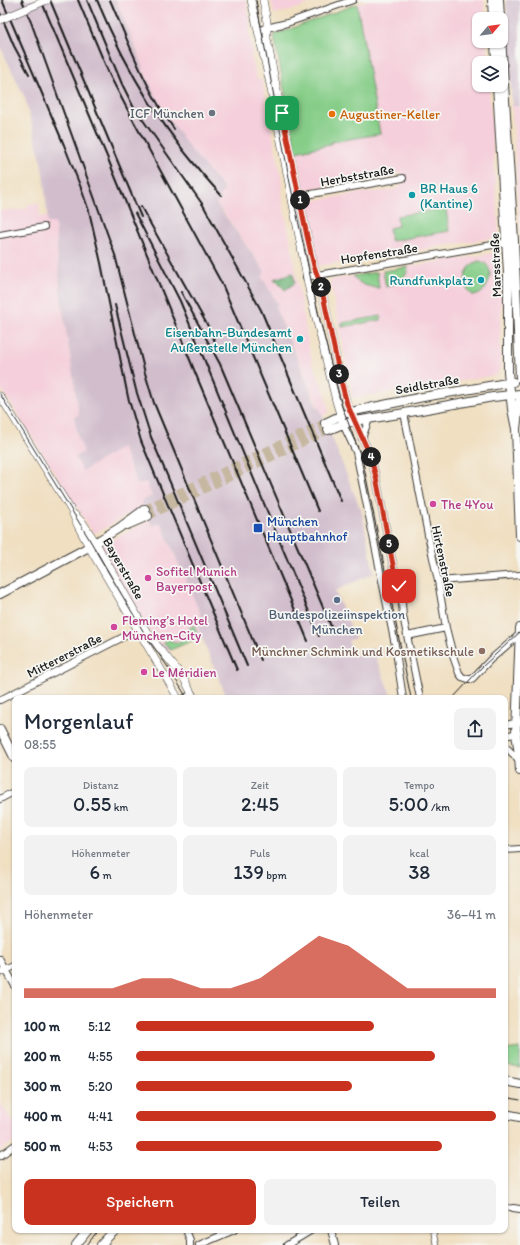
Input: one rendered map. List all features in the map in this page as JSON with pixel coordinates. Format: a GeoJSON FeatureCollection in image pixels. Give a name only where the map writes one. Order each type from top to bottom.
{"type":"FeatureCollection","features":[{"type":"Feature","properties":{"kind":"main road"},"geometry":{"type":"LineString","coordinates":[[492,0],[493,12]]}},
{"type":"Feature","properties":{"kind":"main road"},"geometry":{"type":"LineString","coordinates":[[499,0],[500,12]]}},
{"type":"Feature","properties":{"kind":"main road","name":"Marsstraße"},"geometry":{"type":"LineString","coordinates":[[501,48],[502,100],[510,242],[518,308],[520,378]]}},
{"type":"Feature","properties":{"kind":"main road","name":"Marsstraße"},"geometry":{"type":"LineString","coordinates":[[499,92],[502,100]]}},
{"type":"Feature","properties":{"kind":"main road","name":"Marsstraße"},"geometry":{"type":"LineString","coordinates":[[510,242],[508,382],[516,429]]}},
{"type":"Feature","properties":{"kind":"main road","name":"Seidlstraße"},"geometry":{"type":"LineString","coordinates":[[520,381],[423,397],[350,412],[340,415],[327,426],[510,394],[520,394]]}},
{"type":"Feature","properties":{"kind":"main road","name":"Marsstraße"},"geometry":{"type":"LineString","coordinates":[[520,394],[516,429],[520,536]]}},
{"type":"Feature","properties":{"kind":"main road"},"geometry":{"type":"LineString","coordinates":[[0,594],[92,545],[147,513]]}},
{"type":"Feature","properties":{"kind":"main road"},"geometry":{"type":"LineString","coordinates":[[520,632],[518,723],[520,771]]}},
{"type":"Feature","properties":{"kind":"main road"},"geometry":{"type":"LineString","coordinates":[[0,729],[12,752]]}},
{"type":"Feature","properties":{"kind":"main road"},"geometry":{"type":"LineString","coordinates":[[508,1082],[520,1084]]}},
{"type":"Feature","properties":{"kind":"main road"},"geometry":{"type":"LineString","coordinates":[[508,1115],[519,1118]]}},
{"type":"Feature","properties":{"kind":"main road"},"geometry":{"type":"LineString","coordinates":[[76,1245],[86,1233]]}},
{"type":"Feature","properties":{"kind":"main road"},"geometry":{"type":"LineString","coordinates":[[101,1245],[112,1233]]}},
{"type":"Feature","properties":{"kind":"street"},"geometry":{"type":"LineString","coordinates":[[0,20],[47,0]]}},
{"type":"Feature","properties":{"kind":"street"},"geometry":{"type":"LineString","coordinates":[[252,0],[276,115],[306,277],[340,415],[356,452],[396,647],[403,695]]}},
{"type":"Feature","properties":{"kind":"street"},"geometry":{"type":"LineString","coordinates":[[263,0],[268,43],[309,243],[321,286],[341,381],[350,412],[370,455],[376,477],[394,570],[401,592],[403,616],[419,695]]}},
{"type":"Feature","properties":{"kind":"street"},"geometry":{"type":"LineString","coordinates":[[258,30],[287,23],[353,0]]}},
{"type":"Feature","properties":{"kind":"street","name":"Herbststraße"},"geometry":{"type":"LineString","coordinates":[[291,198],[403,178]]}},
{"type":"Feature","properties":{"kind":"street"},"geometry":{"type":"LineString","coordinates":[[0,235],[44,226]]}},
{"type":"Feature","properties":{"kind":"street","name":"Hopfenstraße"},"geometry":{"type":"LineString","coordinates":[[306,277],[510,242]]}},
{"type":"Feature","properties":{"kind":"street","name":"Bayerstraße"},"geometry":{"type":"LineString","coordinates":[[0,396],[71,510],[83,523],[92,545],[137,630],[176,695]]}},
{"type":"Feature","properties":{"kind":"street","name":"Hirtenstraße"},"geometry":{"type":"LineString","coordinates":[[404,413],[446,628],[459,673],[465,678],[472,679],[520,632]]}},
{"type":"Feature","properties":{"kind":"street"},"geometry":{"type":"LineString","coordinates":[[362,438],[369,419]]}},
{"type":"Feature","properties":{"kind":"street","name":"Bayerstraße"},"geometry":{"type":"LineString","coordinates":[[92,545],[143,626],[183,677],[192,695]]}},
{"type":"Feature","properties":{"kind":"street"},"geometry":{"type":"LineString","coordinates":[[438,581],[520,575]]}},
{"type":"Feature","properties":{"kind":"street"},"geometry":{"type":"LineString","coordinates":[[407,636],[446,628]]}},
{"type":"Feature","properties":{"kind":"street","name":"Mittererstraße"},"geometry":{"type":"LineString","coordinates":[[0,700],[137,630]]}},
{"type":"Feature","properties":{"kind":"street"},"geometry":{"type":"LineString","coordinates":[[508,725],[518,723]]}},
{"type":"Feature","properties":{"kind":"street"},"geometry":{"type":"LineString","coordinates":[[508,735],[518,733]]}},
{"type":"Feature","properties":{"kind":"street"},"geometry":{"type":"LineString","coordinates":[[508,748],[520,757]]}},
{"type":"Feature","properties":{"kind":"street"},"geometry":{"type":"LineString","coordinates":[[0,799],[12,793]]}},
{"type":"Feature","properties":{"kind":"street"},"geometry":{"type":"LineString","coordinates":[[508,850],[520,849]]}},
{"type":"Feature","properties":{"kind":"street"},"geometry":{"type":"LineString","coordinates":[[0,959],[12,981]]}},
{"type":"Feature","properties":{"kind":"street"},"geometry":{"type":"LineString","coordinates":[[0,973],[12,967]]}},
{"type":"Feature","properties":{"kind":"street"},"geometry":{"type":"LineString","coordinates":[[0,1156],[12,1147]]}},
{"type":"Feature","properties":{"kind":"street"},"geometry":{"type":"LineString","coordinates":[[508,1207],[520,1209]]}},
{"type":"Feature","properties":{"kind":"street"},"geometry":{"type":"LineString","coordinates":[[187,1233],[190,1243],[195,1245]]}},
{"type":"Feature","properties":{"kind":"street"},"geometry":{"type":"LineString","coordinates":[[199,1245],[227,1233]]}},
{"type":"Feature","properties":{"kind":"street"},"geometry":{"type":"LineString","coordinates":[[286,1245],[307,1233]]}},
{"type":"Feature","properties":{"kind":"street"},"geometry":{"type":"LineString","coordinates":[[332,1233],[335,1245]]}},
{"type":"Feature","properties":{"kind":"street"},"geometry":{"type":"LineString","coordinates":[[434,1233],[436,1245]]}},
{"type":"Feature","properties":{"kind":"shaded area"},"geometry":{"type":"Polygon","coordinates":[[[0,0],[116,0],[144,68],[142,69],[165,113],[191,150],[225,190],[219,196],[222,200],[216,203],[265,272],[262,277],[278,305],[275,307],[361,508],[374,573],[335,591],[355,638],[348,641],[354,656],[372,648],[391,695],[226,695],[197,626],[204,622],[161,523],[152,526],[141,501],[152,496],[146,482],[138,485],[122,447],[83,471],[75,457],[84,452],[78,437],[74,417],[79,415],[61,298],[55,223],[48,223],[44,179],[40,156],[25,98],[0,46],[0,0]]]}},
{"type":"Feature","properties":{"kind":"shaded area"},"geometry":{"type":"Polygon","coordinates":[[[116,0],[246,0],[250,23],[249,34],[252,51],[251,56],[257,79],[262,81],[282,182],[281,196],[290,238],[309,348],[314,368],[324,390],[329,409],[328,413],[322,416],[318,408],[275,307],[278,305],[262,277],[265,272],[216,202],[221,199],[219,196],[225,190],[191,150],[165,113],[142,69],[144,67],[116,0]]]}},
{"type":"Feature","properties":{"kind":"shaded area"},"geometry":{"type":"Polygon","coordinates":[[[271,0],[318,0],[293,10],[274,14],[271,0]]]}},
{"type":"Feature","properties":{"kind":"shaded area"},"geometry":{"type":"Polygon","coordinates":[[[369,0],[484,0],[485,12],[472,12],[472,48],[487,48],[487,56],[472,56],[472,92],[489,92],[499,237],[317,266],[305,202],[400,188],[399,185],[404,184],[402,172],[304,190],[274,35],[369,0]]]}},
{"type":"Feature","properties":{"kind":"shaded area"},"geometry":{"type":"Polygon","coordinates":[[[506,0],[520,0],[520,106],[512,106],[508,12],[507,12],[506,0]]]}},
{"type":"Feature","properties":{"kind":"shaded area"},"geometry":{"type":"Polygon","coordinates":[[[512,106],[520,106],[520,237],[512,106]]]}},
{"type":"Feature","properties":{"kind":"shaded area"},"geometry":{"type":"Polygon","coordinates":[[[39,203],[40,217],[47,216],[48,223],[55,222],[61,298],[79,415],[74,416],[78,437],[85,452],[75,457],[122,447],[138,485],[146,482],[152,496],[143,506],[94,534],[0,387],[0,211],[27,209],[28,204],[39,203]]]}},
{"type":"Feature","properties":{"kind":"shaded area"},"geometry":{"type":"Polygon","coordinates":[[[498,252],[501,301],[500,367],[497,375],[353,398],[330,280],[498,252]]]}},
{"type":"Feature","properties":{"kind":"shaded area"},"geometry":{"type":"Polygon","coordinates":[[[150,520],[152,526],[161,523],[204,622],[197,626],[201,637],[166,652],[151,635],[100,546],[150,520]]]}},
{"type":"Feature","properties":{"kind":"shaded area"},"geometry":{"type":"Polygon","coordinates":[[[0,1103],[12,1121],[12,1142],[0,1151],[0,1103]]]}},
{"type":"Feature","properties":{"kind":"green space","name":"Augustiner-Keller"},"geometry":{"type":"Polygon","coordinates":[[[357,4],[380,134],[331,142],[331,144],[296,152],[274,35],[357,4]]]}},
{"type":"Feature","properties":{"kind":"green space"},"geometry":{"type":"Polygon","coordinates":[[[446,209],[449,231],[391,241],[389,228],[398,226],[397,216],[446,209]]]}},
{"type":"Feature","properties":{"kind":"green space"},"geometry":{"type":"Polygon","coordinates":[[[479,261],[486,265],[490,271],[490,278],[487,286],[477,295],[472,294],[467,288],[465,280],[469,268],[479,261]]]}},
{"type":"Feature","properties":{"kind":"green space"},"geometry":{"type":"Polygon","coordinates":[[[408,267],[404,277],[394,284],[386,287],[383,271],[408,267]]]}},
{"type":"Feature","properties":{"kind":"green space"},"geometry":{"type":"Polygon","coordinates":[[[377,272],[379,288],[364,285],[358,282],[353,276],[377,272]]]}},
{"type":"Feature","properties":{"kind":"green space"},"geometry":{"type":"Polygon","coordinates":[[[293,273],[295,283],[285,290],[274,279],[293,273]]]}},
{"type":"Feature","properties":{"kind":"green space"},"geometry":{"type":"Polygon","coordinates":[[[381,316],[381,320],[342,327],[342,323],[381,316]]]}},
{"type":"Feature","properties":{"kind":"green space"},"geometry":{"type":"Polygon","coordinates":[[[194,625],[199,638],[170,650],[169,647],[163,643],[168,639],[176,643],[181,641],[188,629],[194,625]]]}},
{"type":"Feature","properties":{"kind":"green space"},"geometry":{"type":"Polygon","coordinates":[[[520,1048],[520,1068],[508,1066],[508,1050],[520,1048]]]}},
{"type":"Feature","properties":{"kind":"tunnel"},"geometry":{"type":"LineString","coordinates":[[145,509],[325,423]]}},
{"type":"Feature","properties":{"kind":"tunnel"},"geometry":{"type":"LineString","coordinates":[[148,516],[328,430]]}},
{"type":"Feature","properties":{"kind":"tram line"},"geometry":{"type":"LineString","coordinates":[[256,0],[290,183],[319,317],[342,406],[363,462],[410,695]]}},
{"type":"Feature","properties":{"kind":"tram line"},"geometry":{"type":"LineString","coordinates":[[0,394],[88,537],[146,636],[185,695]]}},
{"type":"Feature","properties":{"kind":"tram line"},"geometry":{"type":"LineString","coordinates":[[456,695],[482,667],[520,632]]}},
{"type":"Feature","properties":{"kind":"tram line"},"geometry":{"type":"LineString","coordinates":[[508,1098],[520,1100]]}},
{"type":"Feature","properties":{"kind":"tram line"},"geometry":{"type":"LineString","coordinates":[[87,1245],[96,1233]]}},
{"type":"Feature","properties":{"kind":"railway"},"geometry":{"type":"LineString","coordinates":[[2,0],[64,145],[89,211],[128,397],[141,441],[237,670]]}},
{"type":"Feature","properties":{"kind":"railway"},"geometry":{"type":"LineString","coordinates":[[22,0],[115,255],[154,403],[261,660]]}},
{"type":"Feature","properties":{"kind":"railway"},"geometry":{"type":"LineString","coordinates":[[41,0],[308,641]]}},
{"type":"Feature","properties":{"kind":"railway"},"geometry":{"type":"LineString","coordinates":[[50,0],[141,217]]}},
{"type":"Feature","properties":{"kind":"railway"},"geometry":{"type":"LineString","coordinates":[[78,0],[110,76],[222,284],[318,511]]}},
{"type":"Feature","properties":{"kind":"railway"},"geometry":{"type":"LineString","coordinates":[[87,0],[122,84],[133,106],[203,205],[261,310],[341,501]]}},
{"type":"Feature","properties":{"kind":"railway"},"geometry":{"type":"LineString","coordinates":[[97,0],[122,54],[150,103],[183,150],[221,195]]}},
{"type":"Feature","properties":{"kind":"railway"},"geometry":{"type":"LineString","coordinates":[[110,0],[146,83],[174,129]]}},
{"type":"Feature","properties":{"kind":"railway"},"geometry":{"type":"LineString","coordinates":[[0,13],[14,46],[29,74]]}},
{"type":"Feature","properties":{"kind":"railway"},"geometry":{"type":"LineString","coordinates":[[141,207],[209,328],[216,344]]}},
{"type":"Feature","properties":{"kind":"railway"},"geometry":{"type":"LineString","coordinates":[[135,213],[180,301],[319,636]]}},
{"type":"Feature","properties":{"kind":"railway"},"geometry":{"type":"LineString","coordinates":[[181,292],[220,364],[333,631]]}},
{"type":"Feature","properties":{"kind":"railway"},"geometry":{"type":"LineString","coordinates":[[115,305],[136,390],[151,437],[247,666]]}},
{"type":"Feature","properties":{"kind":"place","name":"ICF München"},"geometry":{"type":"Point","coordinates":[212,113]}},
{"type":"Feature","properties":{"kind":"place","name":"Augustiner-Keller"},"geometry":{"type":"Point","coordinates":[332,114]}},
{"type":"Feature","properties":{"kind":"place","name":"BR Haus 6 (Kantine)"},"geometry":{"type":"Point","coordinates":[412,195]}},
{"type":"Feature","properties":{"kind":"place","name":"Rundfunkplatz"},"geometry":{"type":"Point","coordinates":[481,280]}},
{"type":"Feature","properties":{"kind":"place","name":"Eisenbahn-Bundesamt Außenstelle München"},"geometry":{"type":"Point","coordinates":[300,339]}},
{"type":"Feature","properties":{"kind":"place","name":"The 4You"},"geometry":{"type":"Point","coordinates":[433,504]}},
{"type":"Feature","properties":{"kind":"place","name":"München Hauptbahnhof"},"geometry":{"type":"Point","coordinates":[258,528]}},
{"type":"Feature","properties":{"kind":"place","name":"Sofitel Munich Bayerpost"},"geometry":{"type":"Point","coordinates":[148,578]}},
{"type":"Feature","properties":{"kind":"place","name":"Bundespolizeiinspektion München"},"geometry":{"type":"Point","coordinates":[337,600]}},
{"type":"Feature","properties":{"kind":"place","name":"Fleming’s Hotel München-City"},"geometry":{"type":"Point","coordinates":[114,627]}},
{"type":"Feature","properties":{"kind":"place","name":"Münchner Schmink und Kosmetikschule"},"geometry":{"type":"Point","coordinates":[482,651]}},
{"type":"Feature","properties":{"kind":"place","name":"Le Méridien"},"geometry":{"type":"Point","coordinates":[144,672]}},
{"type":"Feature","properties":{"kind":"route"},"geometry":{"type":"LineString","coordinates":[[282,113],[307,236],[314,266],[321,286],[341,381],[350,412],[370,455],[376,477],[395,575],[399,586]]}}]}
